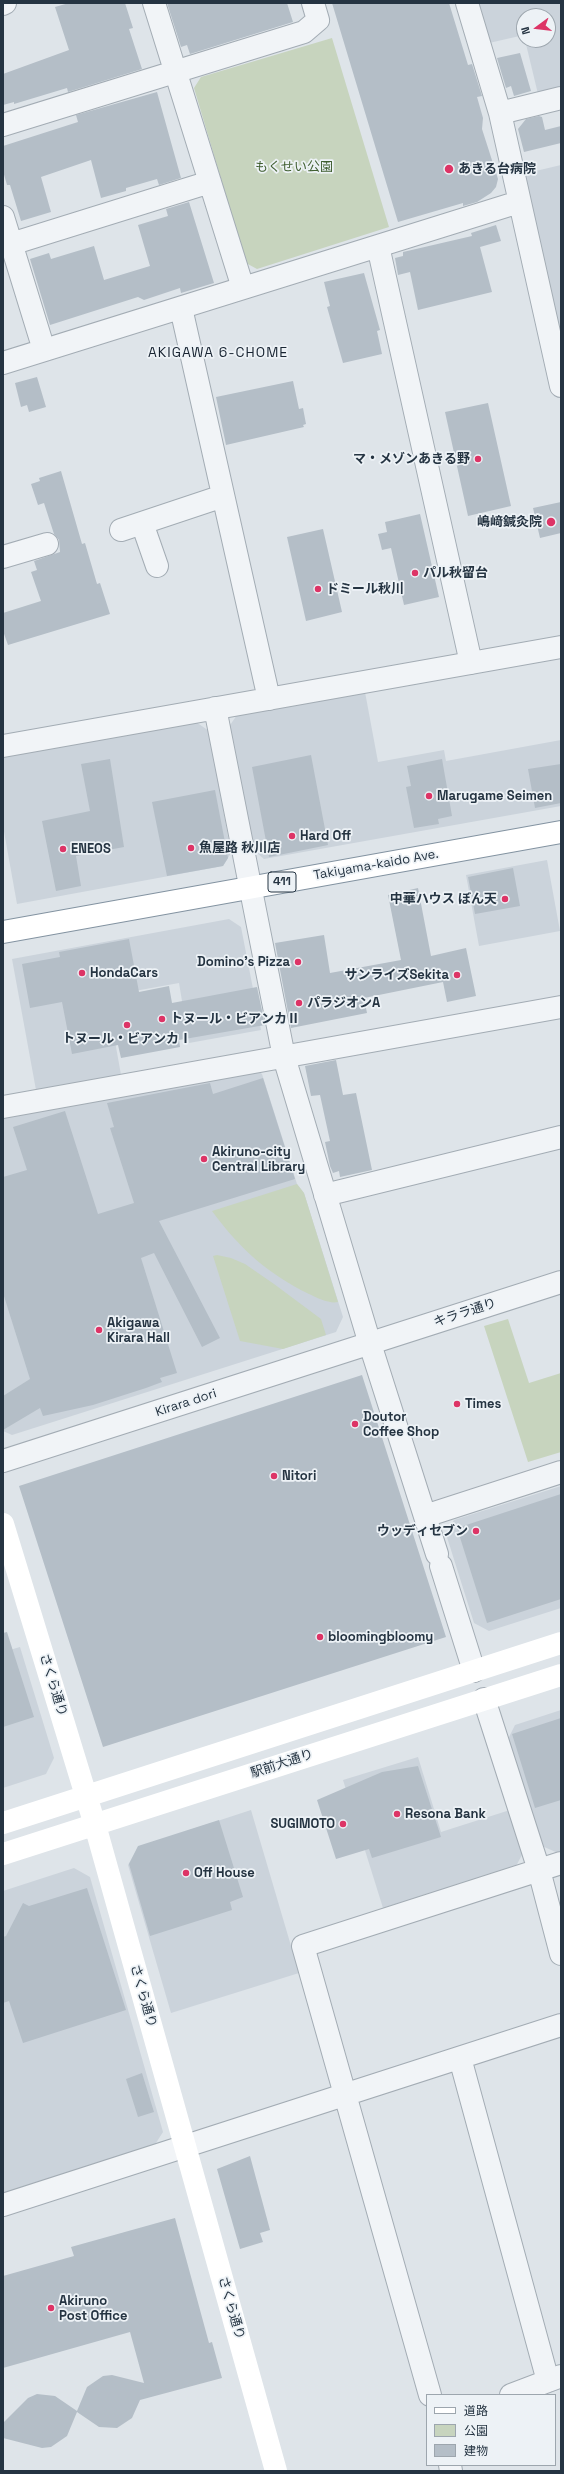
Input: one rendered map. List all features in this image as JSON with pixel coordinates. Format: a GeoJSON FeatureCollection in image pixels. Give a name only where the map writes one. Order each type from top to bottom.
{"type":"FeatureCollection","features":[{"type":"Feature","properties":{"kind":"main road","name":"Takiyama-kaido Ave."},"geometry":{"type":"LineString","coordinates":[[3,932],[561,832]]}},
{"type":"Feature","properties":{"kind":"main road","name":"さくら通り"},"geometry":{"type":"LineString","coordinates":[[3,1524],[87,1796],[276,2471]]}},
{"type":"Feature","properties":{"kind":"main road"},"geometry":{"type":"LineString","coordinates":[[3,1823],[561,1643]]}},
{"type":"Feature","properties":{"kind":"main road","name":"駅前大通り"},"geometry":{"type":"LineString","coordinates":[[3,1854],[561,1675]]}},
{"type":"Feature","properties":{"kind":"street"},"geometry":{"type":"LineString","coordinates":[[154,3],[244,288]]}},
{"type":"Feature","properties":{"kind":"street"},"geometry":{"type":"LineString","coordinates":[[3,125],[304,32],[318,20],[313,3]]}},
{"type":"Feature","properties":{"kind":"street"},"geometry":{"type":"LineString","coordinates":[[467,3],[500,113],[561,382]]}},
{"type":"Feature","properties":{"kind":"street"},"geometry":{"type":"LineString","coordinates":[[500,113],[561,98]]}},
{"type":"Feature","properties":{"kind":"street"},"geometry":{"type":"LineString","coordinates":[[11,244],[210,182]]}},
{"type":"Feature","properties":{"kind":"street"},"geometry":{"type":"LineString","coordinates":[[3,363],[519,202]]}},
{"type":"Feature","properties":{"kind":"street"},"geometry":{"type":"LineString","coordinates":[[3,218],[44,350]]}},
{"type":"Feature","properties":{"kind":"street"},"geometry":{"type":"LineString","coordinates":[[378,246],[471,663]]}},
{"type":"Feature","properties":{"kind":"street"},"geometry":{"type":"LineString","coordinates":[[181,308],[269,699]]}},
{"type":"Feature","properties":{"kind":"street"},"geometry":{"type":"LineString","coordinates":[[121,530],[223,496]]}},
{"type":"Feature","properties":{"kind":"street"},"geometry":{"type":"LineString","coordinates":[[142,523],[157,566]]}},
{"type":"Feature","properties":{"kind":"street"},"geometry":{"type":"LineString","coordinates":[[3,557],[47,544]]}},
{"type":"Feature","properties":{"kind":"street"},"geometry":{"type":"LineString","coordinates":[[3,746],[561,647]]}},
{"type":"Feature","properties":{"kind":"street"},"geometry":{"type":"LineString","coordinates":[[215,708],[284,1057],[370,1344],[474,1671]]}},
{"type":"Feature","properties":{"kind":"street"},"geometry":{"type":"LineString","coordinates":[[3,1107],[561,1007]]}},
{"type":"Feature","properties":{"kind":"street"},"geometry":{"type":"LineString","coordinates":[[325,1195],[561,1137]]}},
{"type":"Feature","properties":{"kind":"street","name":"キララ通り"},"geometry":{"type":"LineString","coordinates":[[370,1344],[561,1282]]}},
{"type":"Feature","properties":{"kind":"street","name":"Kirara dori"},"geometry":{"type":"LineString","coordinates":[[3,1461],[370,1344]]}},
{"type":"Feature","properties":{"kind":"street"},"geometry":{"type":"LineString","coordinates":[[424,1516],[561,1472]]}},
{"type":"Feature","properties":{"kind":"street"},"geometry":{"type":"LineString","coordinates":[[484,1699],[539,1870],[561,1954]]}},
{"type":"Feature","properties":{"kind":"street"},"geometry":{"type":"LineString","coordinates":[[430,2394],[303,1946],[561,1863]]}},
{"type":"Feature","properties":{"kind":"street"},"geometry":{"type":"LineString","coordinates":[[3,2205],[561,2026]]}},
{"type":"Feature","properties":{"kind":"street"},"geometry":{"type":"LineString","coordinates":[[460,2058],[555,2379],[514,2394]]}},
{"type":"Feature","properties":{"kind":"shaded area"},"geometry":{"type":"Polygon","coordinates":[[[477,3],[561,3],[561,89],[538,94],[527,48],[556,48],[556,8],[516,8],[516,37],[489,43],[477,3]]]}},
{"type":"Feature","properties":{"kind":"shaded area"},"geometry":{"type":"Polygon","coordinates":[[[561,165],[561,342],[523,174],[561,165]]]}},
{"type":"Feature","properties":{"kind":"shaded area"},"geometry":{"type":"Polygon","coordinates":[[[365,692],[378,762],[444,750],[446,761],[561,740],[561,806],[264,859],[250,847],[228,728],[237,715],[365,692]]]}},
{"type":"Feature","properties":{"kind":"shaded area"},"geometry":{"type":"Polygon","coordinates":[[[196,722],[209,731],[231,853],[223,866],[17,904],[3,826],[3,757],[196,722]]]}},
{"type":"Feature","properties":{"kind":"shaded area"},"geometry":{"type":"Polygon","coordinates":[[[547,860],[560,931],[479,946],[466,875],[547,860]]]}},
{"type":"Feature","properties":{"kind":"shaded area"},"geometry":{"type":"Polygon","coordinates":[[[229,919],[241,927],[261,1030],[189,1043],[179,983],[107,996],[121,1075],[36,1090],[12,959],[229,919]]]}},
{"type":"Feature","properties":{"kind":"shaded area"},"geometry":{"type":"Polygon","coordinates":[[[258,1071],[262,1074],[297,1184],[304,1193],[343,1317],[336,1332],[12,1435],[3,1431],[3,1116],[258,1071]]]}},
{"type":"Feature","properties":{"kind":"shaded area"},"geometry":{"type":"Polygon","coordinates":[[[561,1486],[561,1608],[489,1631],[474,1623],[446,1534],[454,1520],[561,1486]]]}},
{"type":"Feature","properties":{"kind":"shaded area"},"geometry":{"type":"Polygon","coordinates":[[[20,1647],[54,1758],[46,1774],[3,1788],[3,1652],[20,1647]]]}},
{"type":"Feature","properties":{"kind":"shaded area"},"geometry":{"type":"Polygon","coordinates":[[[561,1710],[561,1853],[558,1853],[542,1846],[508,1739],[515,1725],[561,1710]]]}},
{"type":"Feature","properties":{"kind":"shaded area"},"geometry":{"type":"Polygon","coordinates":[[[418,1757],[441,1832],[510,1810],[523,1853],[516,1866],[383,1908],[343,1780],[418,1757]]]}},
{"type":"Feature","properties":{"kind":"shaded area"},"geometry":{"type":"Polygon","coordinates":[[[251,1810],[299,1973],[171,2013],[128,1865],[138,1847],[251,1810]]]}},
{"type":"Feature","properties":{"kind":"shaded area"},"geometry":{"type":"Polygon","coordinates":[[[74,1868],[90,1877],[163,2132],[154,2146],[3,2194],[3,1891],[74,1868]]]}},
{"type":"Feature","properties":{"kind":"green space","name":"もくせい公園"},"geometry":{"type":"Polygon","coordinates":[[[332,38],[389,227],[257,269],[246,263],[194,88],[201,77],[332,38]]]}},
{"type":"Feature","properties":{"kind":"green space"},"geometry":{"type":"Polygon","coordinates":[[[297,1184],[304,1193],[338,1302],[327,1301],[312,1296],[267,1269],[233,1237],[212,1211],[297,1184]]]}},
{"type":"Feature","properties":{"kind":"green space"},"geometry":{"type":"Polygon","coordinates":[[[217,1255],[231,1258],[245,1264],[274,1284],[321,1319],[326,1335],[283,1349],[240,1341],[213,1256],[217,1255]]]}},
{"type":"Feature","properties":{"kind":"green space"},"geometry":{"type":"Polygon","coordinates":[[[508,1319],[529,1383],[561,1373],[561,1452],[528,1462],[484,1326],[508,1319]]]}},
{"type":"Feature","properties":{"kind":"building"},"geometry":{"type":"Polygon","coordinates":[[[69,3],[125,3],[133,28],[129,29],[142,69],[68,92],[67,88],[14,104],[14,102],[3,105],[3,74],[69,50],[55,7],[69,3]]]}},
{"type":"Feature","properties":{"kind":"building"},"geometry":{"type":"Polygon","coordinates":[[[167,3],[287,3],[293,22],[190,54],[187,45],[181,47],[167,3]]]}},
{"type":"Feature","properties":{"kind":"building"},"geometry":{"type":"Polygon","coordinates":[[[332,3],[449,3],[468,65],[472,64],[482,96],[477,97],[483,118],[482,129],[498,179],[496,187],[491,193],[477,202],[463,206],[463,203],[398,222],[332,3]]]}},
{"type":"Feature","properties":{"kind":"building"},"geometry":{"type":"Polygon","coordinates":[[[520,53],[531,91],[514,96],[511,86],[506,88],[497,58],[520,53]]]}},
{"type":"Feature","properties":{"kind":"building"},"geometry":{"type":"Polygon","coordinates":[[[157,92],[181,178],[159,185],[157,179],[126,188],[126,191],[101,198],[91,160],[41,177],[51,212],[21,221],[10,185],[7,185],[3,171],[3,146],[78,122],[76,115],[157,92]]]}},
{"type":"Feature","properties":{"kind":"building"},"geometry":{"type":"Polygon","coordinates":[[[539,116],[542,117],[545,130],[561,126],[561,143],[524,152],[518,129],[526,119],[539,116]]]}},
{"type":"Feature","properties":{"kind":"building"},"geometry":{"type":"Polygon","coordinates":[[[189,202],[214,283],[181,293],[180,288],[144,300],[138,297],[50,325],[30,259],[49,253],[51,259],[94,246],[104,280],[150,266],[138,225],[168,216],[166,209],[189,202]]]}},
{"type":"Feature","properties":{"kind":"building"},"geometry":{"type":"Polygon","coordinates":[[[496,225],[501,241],[480,247],[492,292],[418,310],[410,272],[398,275],[395,258],[403,256],[403,252],[472,236],[471,233],[496,225]]]}},
{"type":"Feature","properties":{"kind":"building"},"geometry":{"type":"Polygon","coordinates":[[[364,273],[380,330],[377,331],[382,354],[343,363],[327,307],[330,306],[324,282],[364,273]]]}},
{"type":"Feature","properties":{"kind":"building"},"geometry":{"type":"Polygon","coordinates":[[[37,377],[46,407],[29,412],[27,405],[21,407],[15,383],[37,377]]]}},
{"type":"Feature","properties":{"kind":"building"},"geometry":{"type":"Polygon","coordinates":[[[293,381],[299,409],[303,408],[306,424],[303,425],[304,427],[226,445],[216,397],[293,381]]]}},
{"type":"Feature","properties":{"kind":"building","name":"マ・メゾンあきる野"},"geometry":{"type":"Polygon","coordinates":[[[488,403],[511,506],[468,516],[445,412],[488,403]]]}},
{"type":"Feature","properties":{"kind":"building"},"geometry":{"type":"Polygon","coordinates":[[[61,471],[82,544],[85,543],[97,584],[100,583],[110,614],[8,645],[3,631],[3,613],[41,601],[31,572],[37,570],[34,561],[60,552],[59,540],[54,534],[44,503],[38,505],[31,484],[40,481],[39,478],[61,471]]]}},
{"type":"Feature","properties":{"kind":"building"},"geometry":{"type":"Polygon","coordinates":[[[561,502],[561,533],[540,538],[533,508],[561,502]]]}},
{"type":"Feature","properties":{"kind":"building","name":"パル秋留台"},"geometry":{"type":"Polygon","coordinates":[[[420,514],[439,597],[404,605],[391,548],[382,550],[378,534],[387,532],[385,522],[420,514]]]}},
{"type":"Feature","properties":{"kind":"building","name":"ドミール秋川"},"geometry":{"type":"Polygon","coordinates":[[[323,529],[342,612],[306,621],[287,537],[323,529]]]}},
{"type":"Feature","properties":{"kind":"building"},"geometry":{"type":"Polygon","coordinates":[[[311,755],[328,845],[269,857],[252,767],[311,755]]]}},
{"type":"Feature","properties":{"kind":"building"},"geometry":{"type":"Polygon","coordinates":[[[110,759],[124,847],[76,856],[81,886],[56,891],[42,821],[90,811],[81,764],[110,759]]]}},
{"type":"Feature","properties":{"kind":"building"},"geometry":{"type":"Polygon","coordinates":[[[442,759],[452,816],[438,819],[439,824],[414,828],[406,787],[411,786],[407,766],[442,759]]]}},
{"type":"Feature","properties":{"kind":"building"},"geometry":{"type":"Polygon","coordinates":[[[561,764],[561,803],[535,808],[528,769],[561,764]]]}},
{"type":"Feature","properties":{"kind":"building"},"geometry":{"type":"Polygon","coordinates":[[[215,790],[228,858],[223,866],[167,876],[152,802],[215,790]]]}},
{"type":"Feature","properties":{"kind":"building"},"geometry":{"type":"Polygon","coordinates":[[[513,868],[520,906],[475,914],[468,877],[513,868]]]}},
{"type":"Feature","properties":{"kind":"building"},"geometry":{"type":"Polygon","coordinates":[[[418,888],[431,956],[466,948],[476,996],[447,1002],[443,982],[364,998],[367,1013],[291,1028],[275,943],[324,935],[330,973],[401,960],[388,895],[418,888]]]}},
{"type":"Feature","properties":{"kind":"building"},"geometry":{"type":"Polygon","coordinates":[[[129,939],[139,992],[169,986],[172,1003],[257,987],[265,1025],[179,1040],[180,1047],[121,1058],[118,1045],[72,1054],[62,1002],[30,1008],[22,964],[60,957],[59,952],[129,939]]]}},
{"type":"Feature","properties":{"kind":"building"},"geometry":{"type":"Polygon","coordinates":[[[336,1060],[343,1095],[356,1093],[372,1170],[340,1177],[339,1171],[333,1173],[330,1166],[325,1142],[330,1141],[320,1095],[311,1096],[305,1066],[336,1060]]]}},
{"type":"Feature","properties":{"kind":"building"},"geometry":{"type":"Polygon","coordinates":[[[263,1078],[295,1179],[159,1221],[220,1338],[202,1347],[154,1253],[141,1258],[177,1373],[160,1378],[162,1382],[93,1405],[43,1416],[40,1408],[3,1430],[3,1396],[30,1379],[3,1293],[3,1177],[27,1170],[13,1127],[65,1111],[98,1214],[134,1203],[110,1128],[114,1127],[107,1103],[210,1083],[213,1094],[263,1078]]]}},
{"type":"Feature","properties":{"kind":"building"},"geometry":{"type":"Polygon","coordinates":[[[362,1375],[446,1637],[103,1747],[19,1486],[362,1375]]]}},
{"type":"Feature","properties":{"kind":"building"},"geometry":{"type":"Polygon","coordinates":[[[561,1494],[561,1599],[487,1623],[457,1528],[561,1494]]]}},
{"type":"Feature","properties":{"kind":"building"},"geometry":{"type":"Polygon","coordinates":[[[7,1632],[34,1717],[3,1727],[3,1633],[7,1632]]]}},
{"type":"Feature","properties":{"kind":"building"},"geometry":{"type":"Polygon","coordinates":[[[561,1718],[561,1800],[535,1808],[512,1734],[561,1718]]]}},
{"type":"Feature","properties":{"kind":"building"},"geometry":{"type":"Polygon","coordinates":[[[418,1766],[441,1837],[372,1858],[369,1849],[336,1859],[317,1800],[382,1772],[418,1766]]]}},
{"type":"Feature","properties":{"kind":"building"},"geometry":{"type":"Polygon","coordinates":[[[219,1820],[243,1897],[230,1902],[232,1910],[150,1936],[129,1864],[138,1846],[219,1820]]]}},
{"type":"Feature","properties":{"kind":"building"},"geometry":{"type":"Polygon","coordinates":[[[87,1888],[126,2010],[23,2043],[9,2001],[3,2003],[3,1937],[6,1936],[23,1903],[29,1906],[87,1888]]]}},
{"type":"Feature","properties":{"kind":"building"},"geometry":{"type":"Polygon","coordinates":[[[142,2073],[154,2112],[138,2117],[126,2079],[142,2073]]]}},
{"type":"Feature","properties":{"kind":"building"},"geometry":{"type":"Polygon","coordinates":[[[250,2156],[270,2230],[260,2233],[263,2242],[240,2249],[217,2169],[250,2156]]]}},
{"type":"Feature","properties":{"kind":"building"},"geometry":{"type":"Polygon","coordinates":[[[175,2218],[209,2343],[212,2342],[222,2378],[140,2400],[132,2418],[117,2428],[99,2427],[77,2412],[67,2436],[51,2447],[42,2448],[3,2438],[3,2423],[28,2398],[37,2394],[55,2396],[77,2411],[87,2387],[103,2376],[112,2375],[144,2383],[130,2332],[3,2368],[3,2276],[74,2256],[71,2247],[175,2218]]]}},
{"type":"Feature","properties":{"kind":"place","name":"あきる台病院"},"geometry":{"type":"Point","coordinates":[449,169]}},
{"type":"Feature","properties":{"kind":"place","name":"マ・メゾンあきる野"},"geometry":{"type":"Point","coordinates":[478,459]}},
{"type":"Feature","properties":{"kind":"place","name":"嶋﨑鍼灸院"},"geometry":{"type":"Point","coordinates":[551,522]}},
{"type":"Feature","properties":{"kind":"place","name":"パル秋留台"},"geometry":{"type":"Point","coordinates":[415,573]}},
{"type":"Feature","properties":{"kind":"place","name":"ドミール秋川"},"geometry":{"type":"Point","coordinates":[318,589]}},
{"type":"Feature","properties":{"kind":"place","name":"Marugame Seimen"},"geometry":{"type":"Point","coordinates":[429,796]}},
{"type":"Feature","properties":{"kind":"place","name":"Hard Off"},"geometry":{"type":"Point","coordinates":[292,836]}},
{"type":"Feature","properties":{"kind":"place","name":"魚屋路 秋川店"},"geometry":{"type":"Point","coordinates":[191,848]}},
{"type":"Feature","properties":{"kind":"place","name":"ENEOS"},"geometry":{"type":"Point","coordinates":[63,849]}},
{"type":"Feature","properties":{"kind":"place","name":"中華ハウス ぼん天"},"geometry":{"type":"Point","coordinates":[505,899]}},
{"type":"Feature","properties":{"kind":"place","name":"Domino's Pizza"},"geometry":{"type":"Point","coordinates":[298,962]}},
{"type":"Feature","properties":{"kind":"place","name":"HondaCars"},"geometry":{"type":"Point","coordinates":[82,973]}},
{"type":"Feature","properties":{"kind":"place","name":"サンライズSekita"},"geometry":{"type":"Point","coordinates":[457,975]}},
{"type":"Feature","properties":{"kind":"place","name":"パラジオンA"},"geometry":{"type":"Point","coordinates":[299,1003]}},
{"type":"Feature","properties":{"kind":"place","name":"トヌール・ビアンカⅡ"},"geometry":{"type":"Point","coordinates":[162,1019]}},
{"type":"Feature","properties":{"kind":"place","name":"トヌール・ビアンカⅠ"},"geometry":{"type":"Point","coordinates":[127,1025]}},
{"type":"Feature","properties":{"kind":"place","name":"Akiruno-city Central Library"},"geometry":{"type":"Point","coordinates":[204,1159]}},
{"type":"Feature","properties":{"kind":"place","name":"Akigawa Kirara Hall"},"geometry":{"type":"Point","coordinates":[99,1330]}},
{"type":"Feature","properties":{"kind":"place","name":"Times"},"geometry":{"type":"Point","coordinates":[457,1404]}},
{"type":"Feature","properties":{"kind":"place","name":"Doutor Coffee Shop"},"geometry":{"type":"Point","coordinates":[355,1424]}},
{"type":"Feature","properties":{"kind":"place","name":"Nitori"},"geometry":{"type":"Point","coordinates":[274,1476]}},
{"type":"Feature","properties":{"kind":"place","name":"ウッディセブン"},"geometry":{"type":"Point","coordinates":[476,1531]}},
{"type":"Feature","properties":{"kind":"place","name":"bloomingbloomy"},"geometry":{"type":"Point","coordinates":[320,1637]}},
{"type":"Feature","properties":{"kind":"place","name":"Resona Bank"},"geometry":{"type":"Point","coordinates":[397,1814]}},
{"type":"Feature","properties":{"kind":"place","name":"SUGIMOTO"},"geometry":{"type":"Point","coordinates":[343,1824]}},
{"type":"Feature","properties":{"kind":"place","name":"Off House"},"geometry":{"type":"Point","coordinates":[186,1873]}},
{"type":"Feature","properties":{"kind":"place","name":"Akiruno Post Office"},"geometry":{"type":"Point","coordinates":[51,2308]}},
{"type":"Feature","properties":{"kind":"district","name":"AKIGAWA 6-CHOME"},"geometry":{"type":"Point","coordinates":[218,353]}}]}
